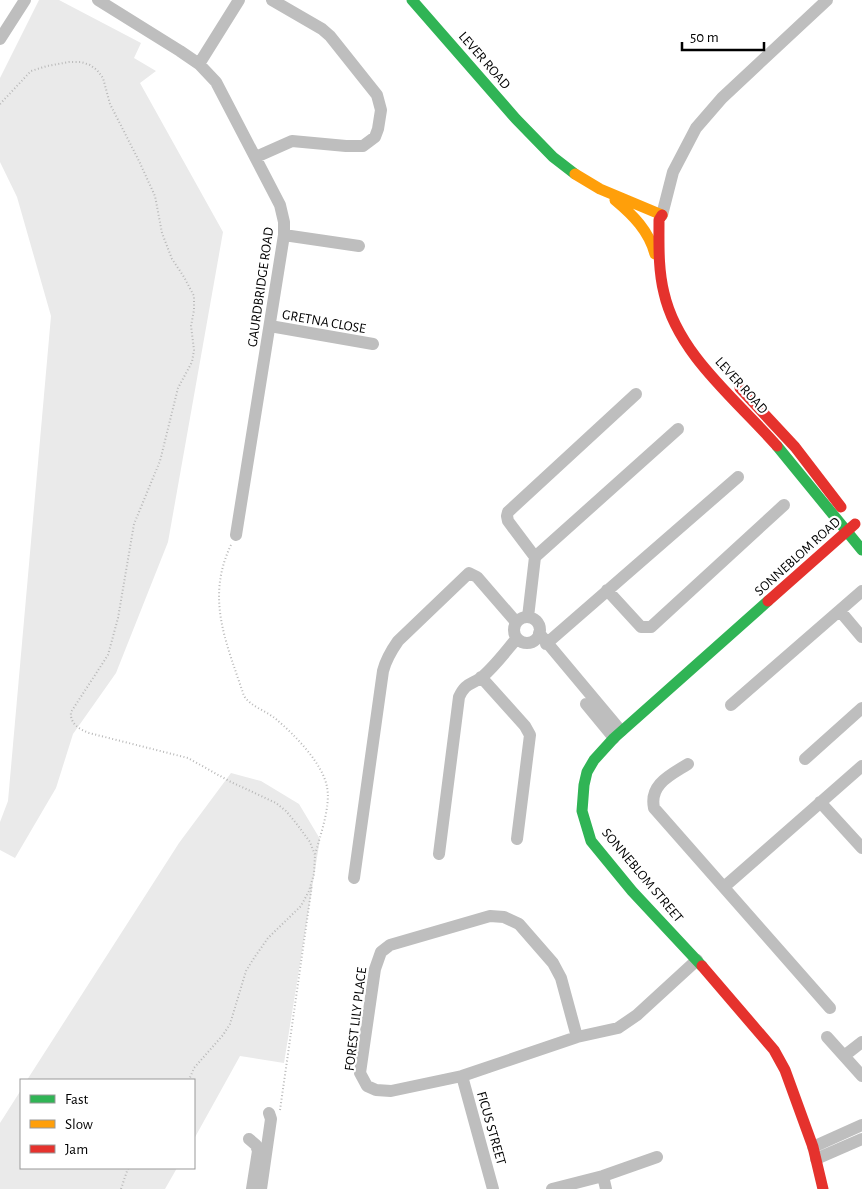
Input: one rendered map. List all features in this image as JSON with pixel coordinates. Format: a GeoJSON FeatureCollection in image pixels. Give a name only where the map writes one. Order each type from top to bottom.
{"type":"FeatureCollection","features":[{"type":"Feature","properties":{"kind":"main road","name":"LEVER ROAD"},"geometry":{"type":"LineString","coordinates":[[412,0],[516,119],[553,157],[577,176],[600,189],[662,215],[664,221],[663,252],[678,313],[687,328],[716,364]]}},
{"type":"Feature","properties":{"kind":"main road"},"geometry":{"type":"LineString","coordinates":[[600,189],[626,208],[646,232],[654,248],[660,279]]}},
{"type":"Feature","properties":{"kind":"main road","name":"LEVER ROAD"},"geometry":{"type":"LineString","coordinates":[[662,215],[659,220],[660,279],[671,316],[679,332],[706,368],[855,529]]}},
{"type":"Feature","properties":{"kind":"main road","name":"LEVER ROAD"},"geometry":{"type":"LineString","coordinates":[[732,381],[795,447],[855,529],[862,550]]}},
{"type":"Feature","properties":{"kind":"main road","name":"SONNEBLOM ROAD"},"geometry":{"type":"LineString","coordinates":[[758,610],[855,529]]}},
{"type":"Feature","properties":{"kind":"main road","name":"SONNEBLOM STREET"},"geometry":{"type":"LineString","coordinates":[[758,610],[618,734],[594,760],[588,772],[582,797],[585,825],[591,841],[598,850],[697,960],[774,1050],[785,1070],[814,1153],[823,1189]]}},
{"type":"Feature","properties":{"kind":"street"},"geometry":{"type":"LineString","coordinates":[[0,39],[25,0]]}},
{"type":"Feature","properties":{"kind":"street","name":"GAURDBRIDGE ROAD"},"geometry":{"type":"LineString","coordinates":[[98,0],[118,5],[199,64],[216,82],[280,206],[284,222],[284,235],[236,535]]}},
{"type":"Feature","properties":{"kind":"street"},"geometry":{"type":"LineString","coordinates":[[199,64],[240,0]]}},
{"type":"Feature","properties":{"kind":"street"},"geometry":{"type":"LineString","coordinates":[[256,157],[292,141],[362,146],[375,137],[381,110],[377,95],[330,36],[322,29],[272,0]]}},
{"type":"Feature","properties":{"kind":"street","name":"LEVER ROAD"},"geometry":{"type":"LineString","coordinates":[[662,215],[673,172],[696,128],[722,98],[827,0]]}},
{"type":"Feature","properties":{"kind":"street"},"geometry":{"type":"LineString","coordinates":[[284,235],[359,246]]}},
{"type":"Feature","properties":{"kind":"street","name":"GRETNA CLOSE"},"geometry":{"type":"LineString","coordinates":[[270,326],[373,344]]}},
{"type":"Feature","properties":{"kind":"street"},"geometry":{"type":"LineString","coordinates":[[535,556],[508,521],[508,512],[636,394]]}},
{"type":"Feature","properties":{"kind":"street"},"geometry":{"type":"LineString","coordinates":[[354,878],[384,671],[386,659],[390,652],[398,641],[469,573],[477,577],[522,620],[536,621],[539,629],[536,637],[525,642],[518,638],[514,630],[522,620],[535,556],[678,429]]}},
{"type":"Feature","properties":{"kind":"street"},"geometry":{"type":"LineString","coordinates":[[546,644],[738,477]]}},
{"type":"Feature","properties":{"kind":"street"},"geometry":{"type":"LineString","coordinates":[[607,590],[641,628],[651,627],[784,505]]}},
{"type":"Feature","properties":{"kind":"street"},"geometry":{"type":"LineString","coordinates":[[731,705],[862,591]]}},
{"type":"Feature","properties":{"kind":"street"},"geometry":{"type":"LineString","coordinates":[[840,611],[862,637]]}},
{"type":"Feature","properties":{"kind":"street"},"geometry":{"type":"LineString","coordinates":[[536,637],[546,644],[588,700]]}},
{"type":"Feature","properties":{"kind":"street"},"geometry":{"type":"LineString","coordinates":[[536,637],[618,734]]}},
{"type":"Feature","properties":{"kind":"street"},"geometry":{"type":"LineString","coordinates":[[439,854],[457,703],[463,689],[481,677],[518,638]]}},
{"type":"Feature","properties":{"kind":"street"},"geometry":{"type":"LineString","coordinates":[[481,677],[526,726],[530,735],[517,839]]}},
{"type":"Feature","properties":{"kind":"street"},"geometry":{"type":"LineString","coordinates":[[805,759],[862,708]]}},
{"type":"Feature","properties":{"kind":"street"},"geometry":{"type":"LineString","coordinates":[[688,764],[656,788],[652,799],[654,808],[830,1008]]}},
{"type":"Feature","properties":{"kind":"street"},"geometry":{"type":"LineString","coordinates":[[724,888],[862,766]]}},
{"type":"Feature","properties":{"kind":"street"},"geometry":{"type":"LineString","coordinates":[[820,802],[862,848]]}},
{"type":"Feature","properties":{"kind":"street","name":"FOREST LILY PLACE"},"geometry":{"type":"LineString","coordinates":[[577,1037],[562,978],[553,963],[519,924],[512,919],[498,915],[490,916],[390,945],[381,952],[376,968],[360,1073],[364,1082],[371,1089],[390,1091],[462,1076],[577,1037],[618,1028],[637,1015],[697,960]]}},
{"type":"Feature","properties":{"kind":"street"},"geometry":{"type":"LineString","coordinates":[[827,1037],[862,1076]]}},
{"type":"Feature","properties":{"kind":"street"},"geometry":{"type":"LineString","coordinates":[[844,1056],[862,1042]]}},
{"type":"Feature","properties":{"kind":"street","name":"FICUS STREET"},"geometry":{"type":"LineString","coordinates":[[462,1076],[494,1189]]}},
{"type":"Feature","properties":{"kind":"street"},"geometry":{"type":"LineString","coordinates":[[261,1189],[271,1119],[275,1111]]}},
{"type":"Feature","properties":{"kind":"street"},"geometry":{"type":"LineString","coordinates":[[814,1153],[862,1125]]}},
{"type":"Feature","properties":{"kind":"street"},"geometry":{"type":"LineString","coordinates":[[249,1139],[258,1151],[252,1189]]}},
{"type":"Feature","properties":{"kind":"street"},"geometry":{"type":"LineString","coordinates":[[814,1153],[862,1139]]}},
{"type":"Feature","properties":{"kind":"street"},"geometry":{"type":"LineString","coordinates":[[552,1189],[602,1176],[657,1157]]}},
{"type":"Feature","properties":{"kind":"street"},"geometry":{"type":"LineString","coordinates":[[602,1176],[606,1189]]}},
{"type":"Feature","properties":{"kind":"path"},"geometry":{"type":"LineString","coordinates":[[0,104],[31,72],[47,66],[81,62],[97,70],[103,78],[110,104],[155,196],[162,233],[172,259],[194,296],[191,326],[194,350],[192,362],[178,388],[160,461],[134,524],[118,618],[108,655],[71,712],[73,723],[89,733],[188,758],[228,781],[276,803],[296,823],[310,842],[315,855]]}},
{"type":"Feature","properties":{"kind":"path"},"geometry":{"type":"LineString","coordinates":[[236,535],[225,559],[220,579],[219,597],[221,626],[244,696],[248,702],[266,711],[279,722],[303,746],[323,774],[328,788],[328,804],[315,855],[314,874],[275,1111]]}},
{"type":"Feature","properties":{"kind":"path"},"geometry":{"type":"LineString","coordinates":[[190,1079],[194,1068],[223,1035],[230,1024],[246,971],[268,938],[301,906],[309,891],[314,874]]}},
{"type":"Feature","properties":{"kind":"path"},"geometry":{"type":"LineString","coordinates":[[121,1189],[128,1169]]}},
{"type":"Feature","properties":{"kind":"shaded area"},"geometry":{"type":"Polygon","coordinates":[[[39,0],[59,0],[141,43],[134,58],[156,71],[140,83],[223,232],[168,542],[116,673],[73,734],[56,788],[15,858],[0,850],[0,822],[8,801],[51,316],[17,197],[0,162],[0,78],[39,0]]]}},
{"type":"Feature","properties":{"kind":"shaded area"},"geometry":{"type":"Polygon","coordinates":[[[231,773],[261,781],[299,804],[320,839],[284,1063],[240,1056],[195,1137],[195,1079],[28,1079],[179,843],[231,773]]]}},
{"type":"Feature","properties":{"kind":"shaded area"},"geometry":{"type":"Polygon","coordinates":[[[20,1092],[20,1169],[176,1169],[165,1189],[0,1189],[0,1123],[20,1092]]]}},
{"type":"Feature","properties":{"kind":"traffic: fast"},"geometry":{"type":"LineString","coordinates":[[412,0],[516,119],[553,157],[575,174]]}},
{"type":"Feature","properties":{"kind":"traffic: fast"},"geometry":{"type":"LineString","coordinates":[[777,446],[862,550]]}},
{"type":"Feature","properties":{"kind":"traffic: fast"},"geometry":{"type":"LineString","coordinates":[[702,966],[632,891],[591,841],[582,811],[584,785],[587,772],[594,760],[614,738],[768,601]]}},
{"type":"Feature","properties":{"kind":"traffic: slow"},"geometry":{"type":"LineString","coordinates":[[575,174],[600,189],[662,215]]}},
{"type":"Feature","properties":{"kind":"traffic: slow"},"geometry":{"type":"LineString","coordinates":[[615,200],[640,224],[649,238],[655,254]]}},
{"type":"Feature","properties":{"kind":"traffic: jam"},"geometry":{"type":"LineString","coordinates":[[662,215],[659,220],[660,266],[664,293],[671,315],[695,357],[727,394],[777,446]]}},
{"type":"Feature","properties":{"kind":"traffic: jam"},"geometry":{"type":"LineString","coordinates":[[740,388],[795,447],[841,507]]}},
{"type":"Feature","properties":{"kind":"traffic: jam"},"geometry":{"type":"LineString","coordinates":[[768,601],[855,524]]}},
{"type":"Feature","properties":{"kind":"traffic: jam"},"geometry":{"type":"LineString","coordinates":[[702,966],[774,1050],[785,1070],[813,1147],[823,1189]]}}]}
